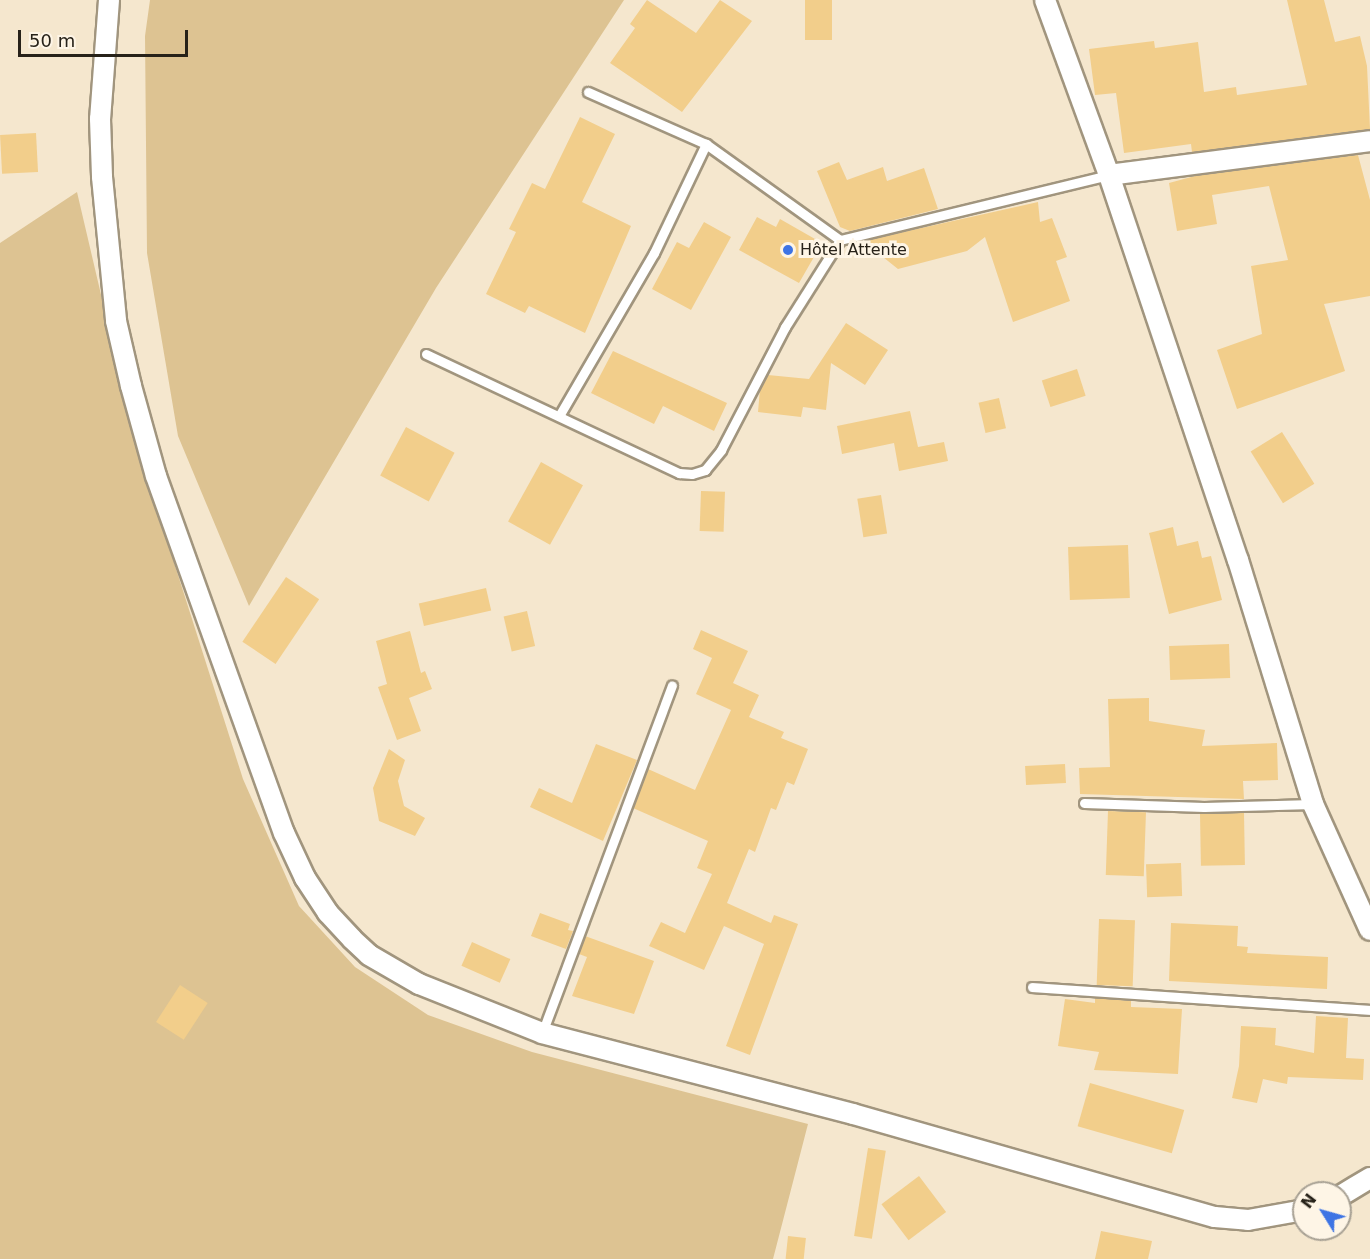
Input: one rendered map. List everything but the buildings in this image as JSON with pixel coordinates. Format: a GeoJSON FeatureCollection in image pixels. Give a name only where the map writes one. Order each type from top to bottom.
{"type":"FeatureCollection","features":[{"type":"Feature","properties":{"kind":"street"},"geometry":{"type":"LineString","coordinates":[[109,0],[100,119],[116,321],[156,476],[284,833],[305,878],[328,913],[369,955],[419,984],[542,1033],[853,1114],[1215,1216],[1248,1220],[1292,1212]]}},
{"type":"Feature","properties":{"kind":"street"},"geometry":{"type":"LineString","coordinates":[[1046,0],[1109,175],[1238,560],[1312,804],[1370,930]]}},
{"type":"Feature","properties":{"kind":"street"},"geometry":{"type":"LineString","coordinates":[[1109,175],[1370,141]]}},
{"type":"Feature","properties":{"kind":"street"},"geometry":{"type":"LineString","coordinates":[[1352,1189],[1370,1178]]}},
{"type":"Feature","properties":{"kind":"lane"},"geometry":{"type":"LineString","coordinates":[[588,92],[706,144],[840,240]]}},
{"type":"Feature","properties":{"kind":"lane"},"geometry":{"type":"LineString","coordinates":[[559,416],[654,253],[706,144]]}},
{"type":"Feature","properties":{"kind":"lane"},"geometry":{"type":"LineString","coordinates":[[426,354],[679,473],[705,470],[721,450],[785,327],[840,240],[1109,175]]}},
{"type":"Feature","properties":{"kind":"lane"},"geometry":{"type":"LineString","coordinates":[[542,1033],[672,685]]}},
{"type":"Feature","properties":{"kind":"lane"},"geometry":{"type":"LineString","coordinates":[[1084,803],[1204,807],[1312,804]]}},
{"type":"Feature","properties":{"kind":"lane"},"geometry":{"type":"LineString","coordinates":[[1032,987],[1370,1010]]}},
{"type":"Feature","properties":{"kind":"shaded area"},"geometry":{"type":"Polygon","coordinates":[[[150,0],[624,0],[436,288],[249,606],[178,436],[147,253],[145,36],[150,0]]]}},
{"type":"Feature","properties":{"kind":"shaded area"},"geometry":{"type":"Polygon","coordinates":[[[77,192],[135,440],[243,779],[299,906],[355,967],[428,1015],[532,1052],[808,1124],[773,1259],[0,1259],[0,243],[77,192]]]}},
{"type":"Feature","properties":{"kind":"place","name":"Hôtel Attente"},"geometry":{"type":"Point","coordinates":[788,250]}}]}
